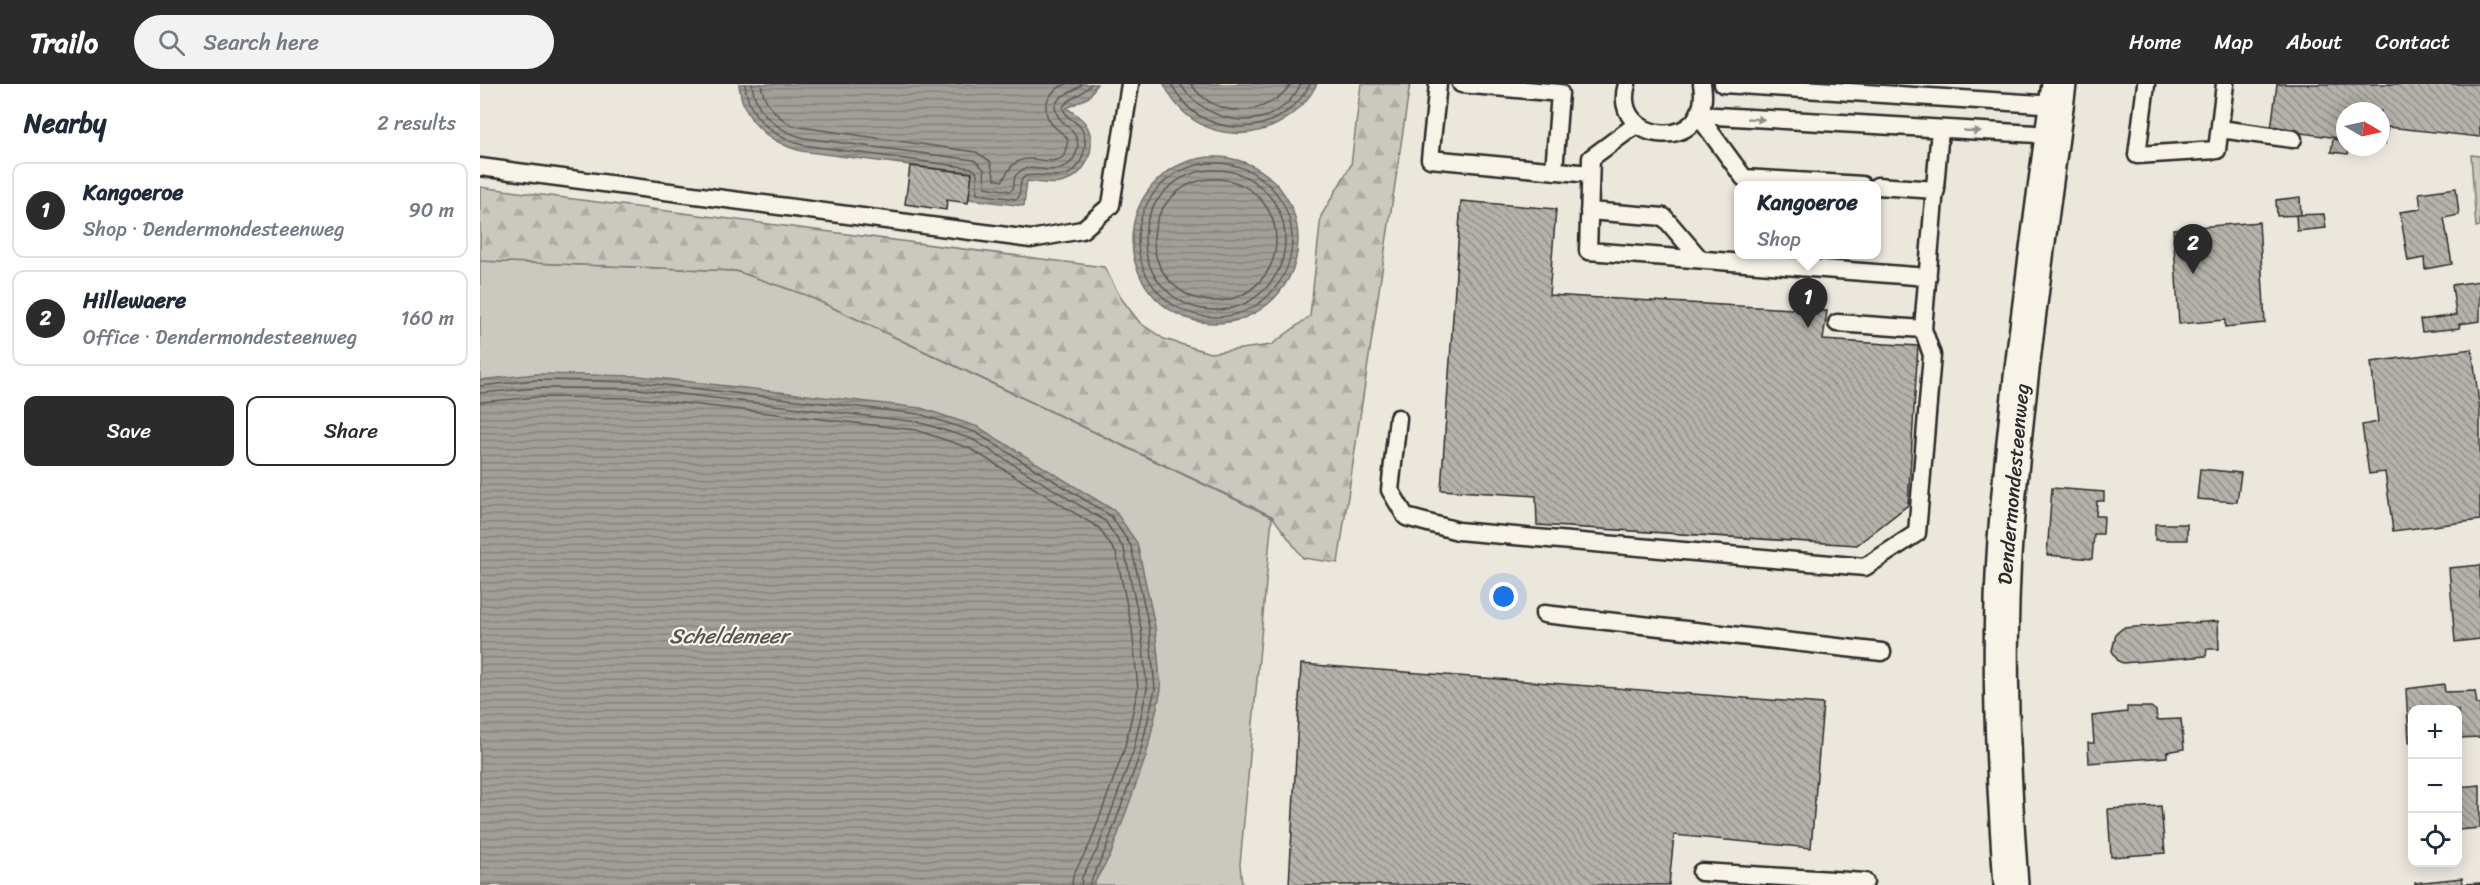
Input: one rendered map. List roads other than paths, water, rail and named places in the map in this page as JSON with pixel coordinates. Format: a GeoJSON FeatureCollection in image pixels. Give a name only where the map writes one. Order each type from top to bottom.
{"type":"FeatureCollection","features":[{"type":"Feature","properties":{"kind":"main road","name":"Dendermondesteenweg"},"geometry":{"type":"LineString","coordinates":[[2012,885],[2001,719],[2005,541],[2024,359],[2056,108]]}},
{"type":"Feature","properties":{"kind":"lane"},"geometry":{"type":"LineString","coordinates":[[480,167],[1031,239],[1082,230],[1111,205],[1130,84]]}},
{"type":"Feature","properties":{"kind":"lane"},"geometry":{"type":"LineString","coordinates":[[1438,84],[1430,159],[1590,174]]}},
{"type":"Feature","properties":{"kind":"lane"},"geometry":{"type":"LineString","coordinates":[[1461,84],[1560,93],[1554,171]]}},
{"type":"Feature","properties":{"kind":"lane"},"geometry":{"type":"LineString","coordinates":[[1627,84],[1625,101],[1629,113],[1637,124],[1658,134],[1669,135],[1691,125],[1698,116],[1702,105],[1702,84]]}},
{"type":"Feature","properties":{"kind":"lane"},"geometry":{"type":"LineString","coordinates":[[1723,84],[1941,91],[2056,108]]}},
{"type":"Feature","properties":{"kind":"lane"},"geometry":{"type":"LineString","coordinates":[[2146,84],[2137,155],[2217,150],[2225,84]]}},
{"type":"Feature","properties":{"kind":"lane"},"geometry":{"type":"LineString","coordinates":[[1698,116],[1940,129],[2056,108]]}},
{"type":"Feature","properties":{"kind":"lane"},"geometry":{"type":"LineString","coordinates":[[1698,116],[1744,178],[1788,181]]}},
{"type":"Feature","properties":{"kind":"lane"},"geometry":{"type":"LineString","coordinates":[[1637,124],[1591,158],[1588,251],[1928,277]]}},
{"type":"Feature","properties":{"kind":"lane"},"geometry":{"type":"LineString","coordinates":[[1398,418],[1390,490],[1406,517],[1458,531],[1865,567],[1917,533],[1932,355],[1923,329],[1940,129]]}},
{"type":"Feature","properties":{"kind":"lane"},"geometry":{"type":"LineString","coordinates":[[2220,129],[2293,139]]}},
{"type":"Feature","properties":{"kind":"lane"},"geometry":{"type":"LineString","coordinates":[[1881,186],[1936,190]]}},
{"type":"Feature","properties":{"kind":"lane"},"geometry":{"type":"LineString","coordinates":[[1589,211],[1664,217],[1700,259]]}},
{"type":"Feature","properties":{"kind":"lane"},"geometry":{"type":"LineString","coordinates":[[1837,323],[1923,329]]}},
{"type":"Feature","properties":{"kind":"lane"},"geometry":{"type":"LineString","coordinates":[[1544,614],[1882,652]]}},
{"type":"Feature","properties":{"kind":"lane"},"geometry":{"type":"LineString","coordinates":[[1701,872],[1865,882]]}},
{"type":"Feature","properties":{"kind":"water"},"geometry":{"type":"Polygon","coordinates":[[[739,84],[1097,84],[1089,97],[1067,108],[1085,123],[1091,141],[1091,150],[1083,168],[1069,180],[1048,184],[1027,181],[1024,206],[969,199],[971,173],[801,151],[778,142],[751,119],[741,97],[739,84]]]}},
{"type":"Feature","properties":{"kind":"water"},"geometry":{"type":"Polygon","coordinates":[[[1164,84],[1317,84],[1302,105],[1284,121],[1262,130],[1240,134],[1217,131],[1196,122],[1178,106],[1164,84]]]}},
{"type":"Feature","properties":{"kind":"water"},"geometry":{"type":"Polygon","coordinates":[[[1215,157],[1231,158],[1247,163],[1274,181],[1292,208],[1297,224],[1297,256],[1292,272],[1274,299],[1247,317],[1231,322],[1215,323],[1199,322],[1183,317],[1156,299],[1138,272],[1133,256],[1132,240],[1133,224],[1138,208],[1156,181],[1183,163],[1199,158],[1215,157]]]}},
{"type":"Feature","properties":{"kind":"water","name":"Scheldemeer"},"geometry":{"type":"Polygon","coordinates":[[[536,374],[639,376],[921,408],[978,427],[1115,511],[1137,543],[1155,626],[1161,690],[1146,756],[1111,854],[1093,885],[480,885],[480,380],[536,374]]]}},
{"type":"Feature","properties":{"kind":"place","name":"Hillewaere"},"geometry":{"type":"Point","coordinates":[2193,274]}},
{"type":"Feature","properties":{"kind":"place","name":"Kangoeroe"},"geometry":{"type":"Point","coordinates":[1808,328]}}]}
